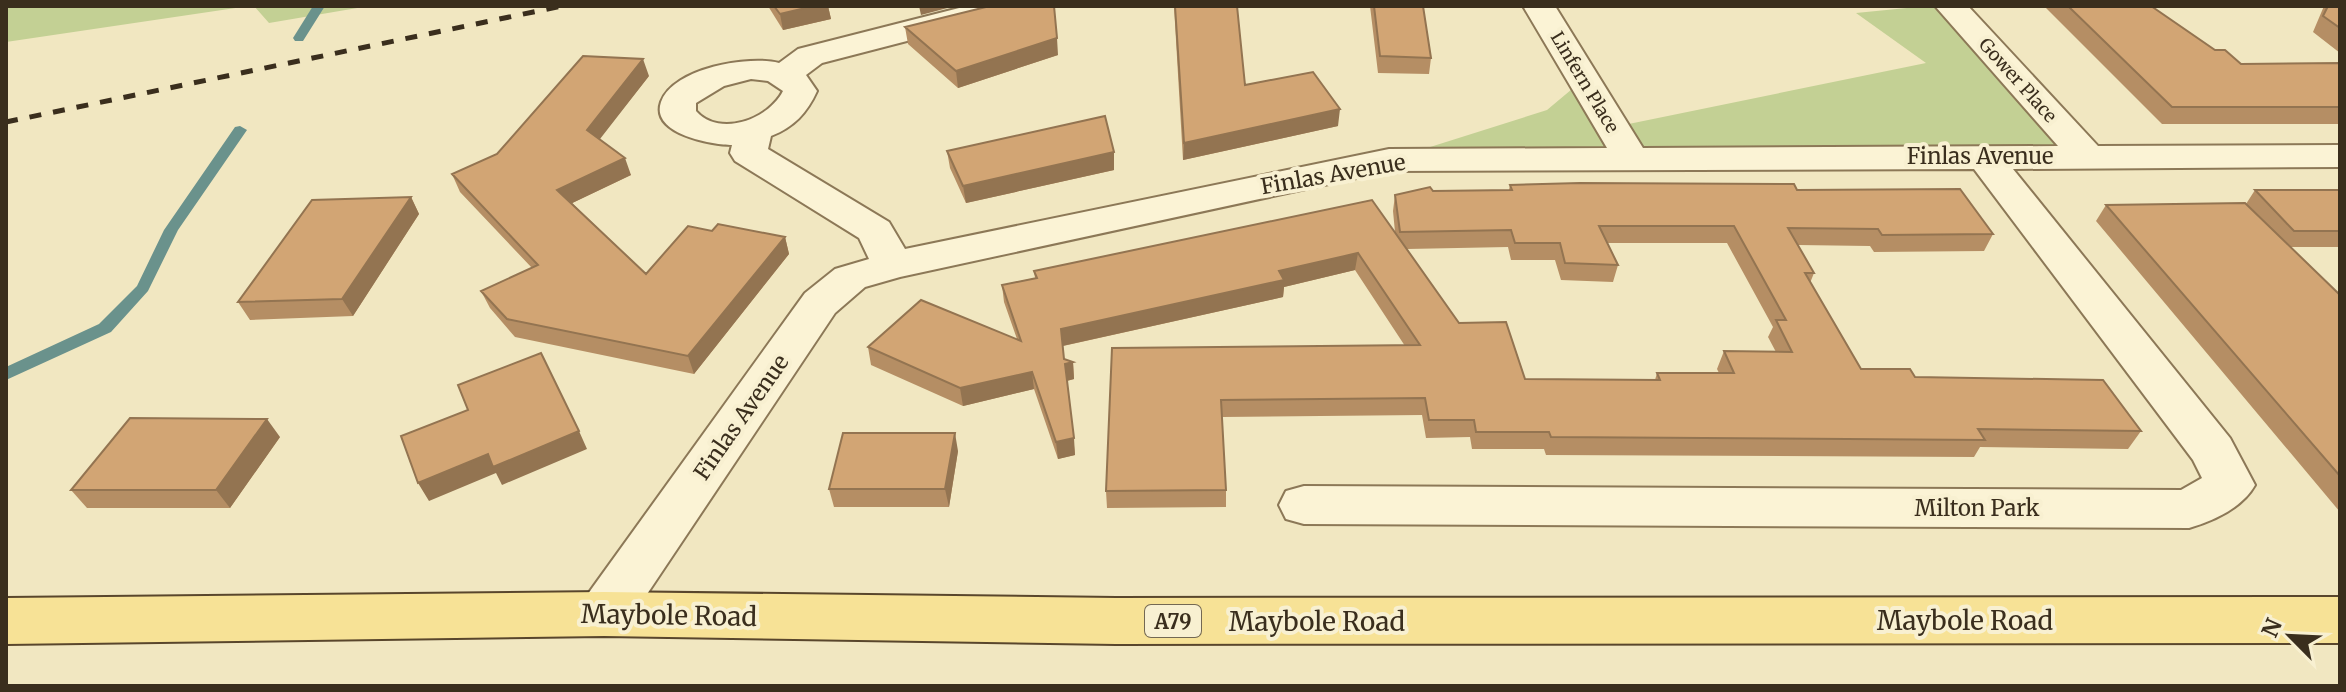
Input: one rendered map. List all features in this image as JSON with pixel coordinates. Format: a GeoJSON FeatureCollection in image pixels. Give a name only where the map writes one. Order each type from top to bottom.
{"type":"FeatureCollection","features":[{"type":"Feature","properties":{"kind":"main road","name":"Maybole Road"},"geometry":{"type":"LineString","coordinates":[[6,621],[604,614],[1116,621],[2340,620]]}},
{"type":"Feature","properties":{"kind":"street"},"geometry":{"type":"LineString","coordinates":[[784,75],[810,56],[1004,6]]}},
{"type":"Feature","properties":{"kind":"street","name":"Linfern Place"},"geometry":{"type":"LineString","coordinates":[[1539,6],[1631,158]]}},
{"type":"Feature","properties":{"kind":"street","name":"Gower Place"},"geometry":{"type":"LineString","coordinates":[[1951,6],[2086,155]]}},
{"type":"Feature","properties":{"kind":"street"},"geometry":{"type":"LineString","coordinates":[[751,69],[784,75],[795,82],[800,91],[797,102],[774,122],[755,129],[735,133],[698,129],[686,122],[680,113],[680,103],[698,84],[723,74],[751,69]]}},
{"type":"Feature","properties":{"kind":"street"},"geometry":{"type":"LineString","coordinates":[[755,129],[748,153],[875,231],[893,265]]}},
{"type":"Feature","properties":{"kind":"street","name":"Milton Park"},"geometry":{"type":"LineString","coordinates":[[1304,505],[2189,509],[2230,485],[2213,451],[1983,156]]}},
{"type":"Feature","properties":{"kind":"street","name":"Finlas Avenue"},"geometry":{"type":"LineString","coordinates":[[604,614],[820,303],[850,278],[893,265],[1389,160],[2340,156]]}},
{"type":"Feature","properties":{"kind":"green space"},"geometry":{"type":"Polygon","coordinates":[[[6,6],[249,6],[6,42],[6,6]]]}},
{"type":"Feature","properties":{"kind":"green space"},"geometry":{"type":"Polygon","coordinates":[[[254,6],[369,6],[269,23],[254,6]]]}},
{"type":"Feature","properties":{"kind":"green space"},"geometry":{"type":"Polygon","coordinates":[[[1951,6],[2086,155],[1389,160],[1547,110],[1584,79],[1614,127],[1926,63],[1856,13],[1951,6]]]}},
{"type":"Feature","properties":{"kind":"building"},"geometry":{"type":"Polygon","coordinates":[[[774,6],[814,6],[780,14],[774,6]]]}},
{"type":"Feature","properties":{"kind":"building"},"geometry":{"type":"Polygon","coordinates":[[[990,6],[1054,6],[1057,38],[956,71],[905,27],[990,6]]]}},
{"type":"Feature","properties":{"kind":"building"},"geometry":{"type":"Polygon","coordinates":[[[1175,6],[1237,6],[1245,85],[1313,72],[1340,109],[1184,143],[1175,6]]]}},
{"type":"Feature","properties":{"kind":"building"},"geometry":{"type":"Polygon","coordinates":[[[1374,6],[1423,6],[1431,58],[1380,56],[1374,6]]]}},
{"type":"Feature","properties":{"kind":"building"},"geometry":{"type":"Polygon","coordinates":[[[2068,6],[2151,6],[2215,50],[2225,50],[2241,64],[2340,63],[2340,107],[2172,107],[2068,6]]]}},
{"type":"Feature","properties":{"kind":"building"},"geometry":{"type":"Polygon","coordinates":[[[2328,6],[2340,6],[2340,28],[2323,16],[2328,6]]]}},
{"type":"Feature","properties":{"kind":"building"},"geometry":{"type":"Polygon","coordinates":[[[583,56],[643,59],[587,130],[625,158],[557,190],[646,274],[688,226],[712,231],[718,224],[785,237],[688,356],[507,319],[481,291],[538,265],[452,174],[497,154],[583,56]]]}},
{"type":"Feature","properties":{"kind":"building"},"geometry":{"type":"Polygon","coordinates":[[[1105,116],[1114,152],[963,186],[947,151],[1105,116]]]}},
{"type":"Feature","properties":{"kind":"building"},"geometry":{"type":"Polygon","coordinates":[[[1794,184],[1797,190],[1960,189],[1993,234],[1882,235],[1878,229],[1788,228],[1814,273],[1805,273],[1861,369],[1910,369],[1915,377],[2103,380],[2141,431],[1978,429],[1985,440],[1551,437],[1549,432],[1476,432],[1474,420],[1429,420],[1425,398],[1221,400],[1226,490],[1106,491],[1112,348],[1420,345],[1358,253],[1279,271],[1284,280],[1061,329],[1064,359],[1073,362],[1065,364],[1074,438],[1056,442],[1032,372],[960,388],[868,347],[921,300],[1021,341],[1002,285],[1037,278],[1034,271],[1372,200],[1459,323],[1506,322],[1525,379],[1660,380],[1657,373],[1734,373],[1724,351],[1792,352],[1776,320],[1786,320],[1734,226],[1599,226],[1618,265],[1565,263],[1560,243],[1515,243],[1511,230],[1400,232],[1395,195],[1430,187],[1433,191],[1512,190],[1510,185],[1794,184]]]}},
{"type":"Feature","properties":{"kind":"building"},"geometry":{"type":"Polygon","coordinates":[[[2255,190],[2340,190],[2340,231],[2294,231],[2255,190]]]}},
{"type":"Feature","properties":{"kind":"building"},"geometry":{"type":"Polygon","coordinates":[[[411,197],[342,299],[238,302],[312,200],[411,197]]]}},
{"type":"Feature","properties":{"kind":"building"},"geometry":{"type":"Polygon","coordinates":[[[2245,203],[2340,295],[2340,476],[2106,205],[2245,203]]]}},
{"type":"Feature","properties":{"kind":"building"},"geometry":{"type":"Polygon","coordinates":[[[541,353],[579,431],[493,467],[488,454],[418,483],[401,436],[468,410],[458,385],[541,353]]]}},
{"type":"Feature","properties":{"kind":"building"},"geometry":{"type":"Polygon","coordinates":[[[130,418],[267,419],[216,490],[71,490],[130,418]]]}},
{"type":"Feature","properties":{"kind":"building"},"geometry":{"type":"Polygon","coordinates":[[[843,433],[955,433],[945,489],[829,489],[843,433]]]}},
{"type":"Feature","properties":{"kind":"waterway"},"geometry":{"type":"LineString","coordinates":[[299,38],[319,6]]}},
{"type":"Feature","properties":{"kind":"waterway"},"geometry":{"type":"LineString","coordinates":[[6,374],[105,328],[143,288],[171,230],[240,130]]}},
{"type":"Feature","properties":{"kind":"railway"},"geometry":{"type":"LineString","coordinates":[[6,122],[562,6]]}}]}
